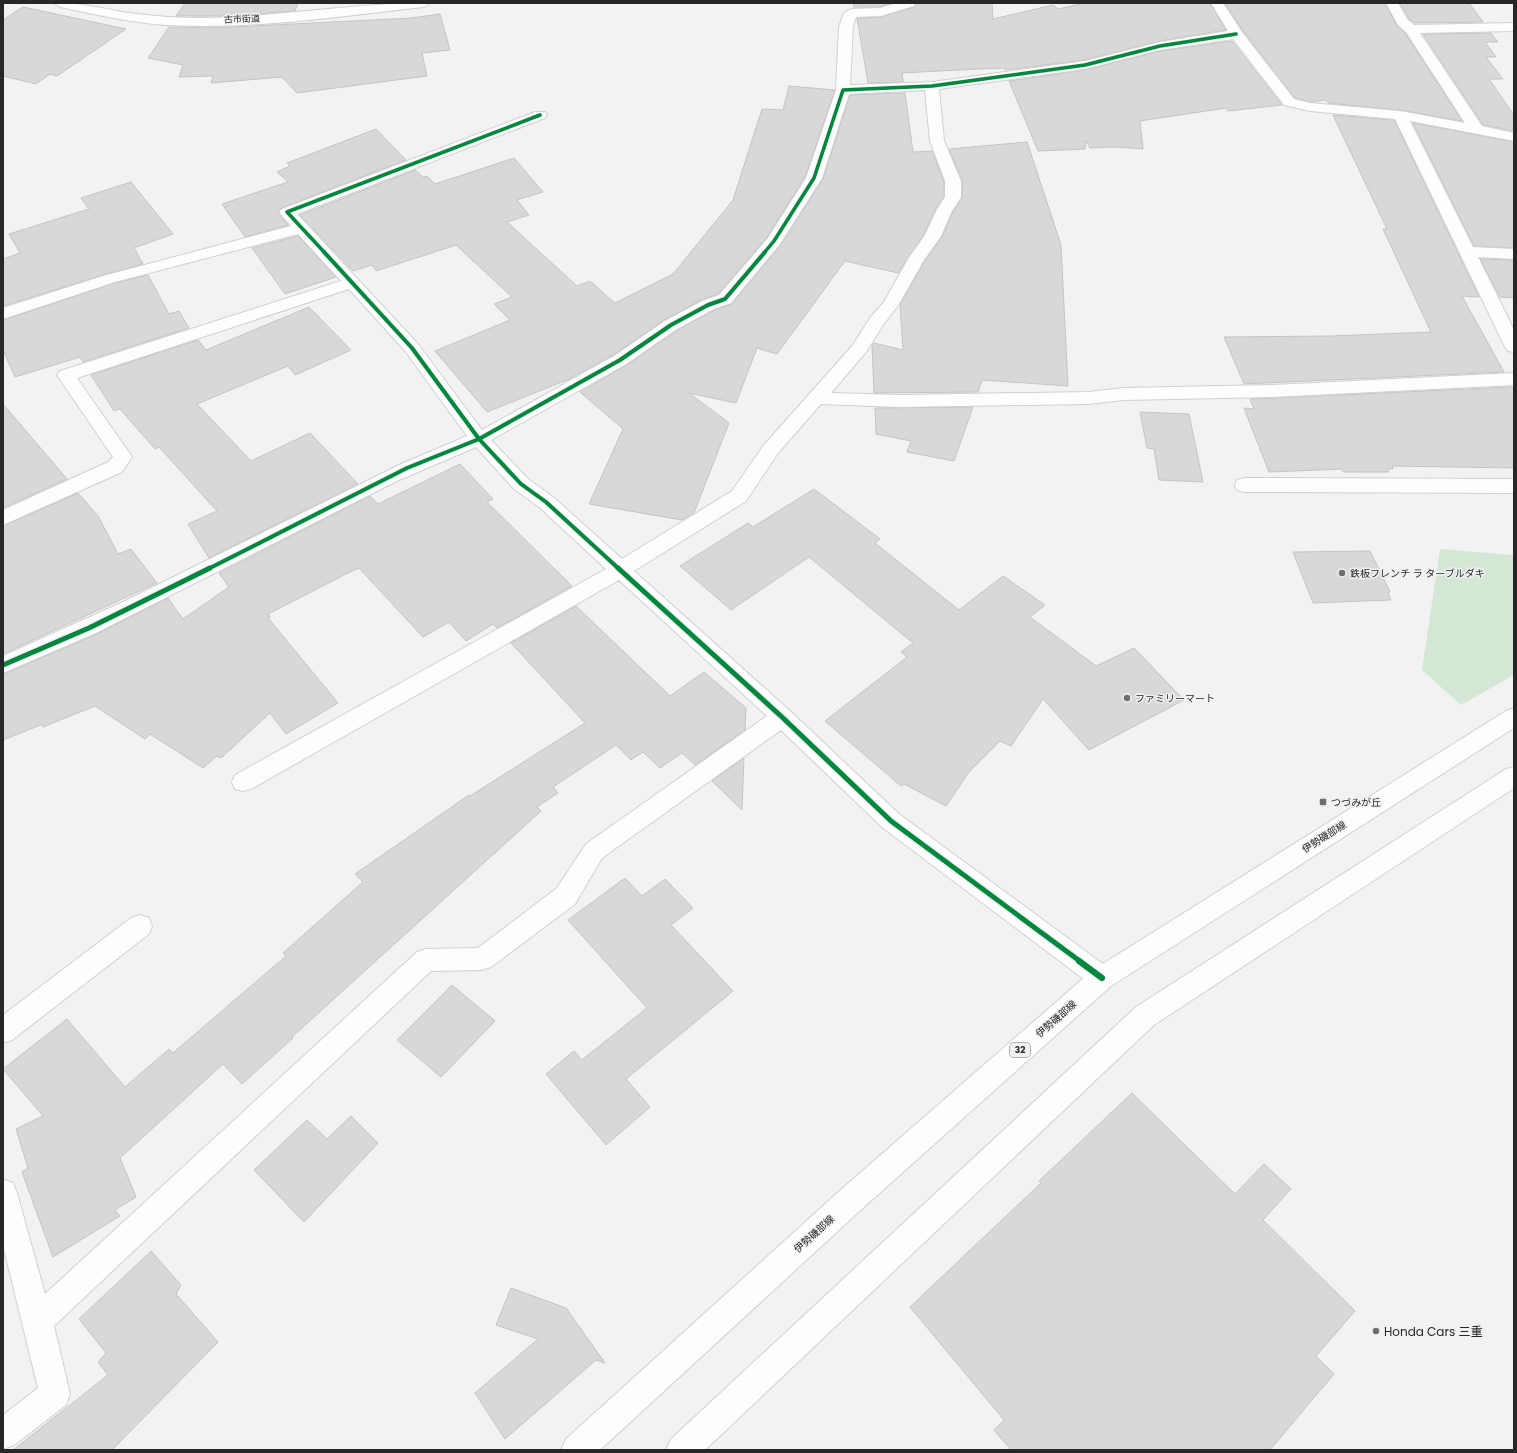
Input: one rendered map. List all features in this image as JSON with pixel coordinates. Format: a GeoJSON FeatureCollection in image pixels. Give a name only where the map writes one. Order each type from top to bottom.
{"type":"FeatureCollection","features":[{"type":"Feature","properties":{"kind":"street","name":"古市街道"},"geometry":{"type":"LineString","coordinates":[[60,3],[160,20],[204,21],[262,19],[424,3]]}},
{"type":"Feature","properties":{"kind":"street"},"geometry":{"type":"LineString","coordinates":[[3,665],[36,652],[149,599],[367,488],[455,447],[479,439],[607,367],[671,324],[708,305],[725,299],[774,241],[814,178],[843,90],[846,27],[851,13],[881,12],[909,3]]}},
{"type":"Feature","properties":{"kind":"street"},"geometry":{"type":"LineString","coordinates":[[1217,3],[1236,34],[1290,102],[1310,107],[1348,112],[1400,115],[1514,137]]}},
{"type":"Feature","properties":{"kind":"street"},"geometry":{"type":"LineString","coordinates":[[1392,3],[1403,22],[1411,29],[1477,130]]}},
{"type":"Feature","properties":{"kind":"street"},"geometry":{"type":"LineString","coordinates":[[1411,29],[1514,27]]}},
{"type":"Feature","properties":{"kind":"street"},"geometry":{"type":"LineString","coordinates":[[843,90],[932,86],[1085,65],[1160,46],[1236,34]]}},
{"type":"Feature","properties":{"kind":"street"},"geometry":{"type":"LineString","coordinates":[[243,782],[620,570],[739,496],[771,449],[860,348],[876,322],[892,304],[916,259],[933,236],[944,211],[953,197],[953,181],[937,142],[932,86]]}},
{"type":"Feature","properties":{"kind":"street"},"geometry":{"type":"LineString","coordinates":[[540,115],[288,212],[351,283],[412,348],[479,439],[521,484],[546,502],[782,717],[891,821],[1102,978]]}},
{"type":"Feature","properties":{"kind":"street"},"geometry":{"type":"LineString","coordinates":[[1400,115],[1514,347]]}},
{"type":"Feature","properties":{"kind":"street"},"geometry":{"type":"LineString","coordinates":[[3,314],[109,279],[301,228]]}},
{"type":"Feature","properties":{"kind":"street"},"geometry":{"type":"LineString","coordinates":[[1468,252],[1514,254]]}},
{"type":"Feature","properties":{"kind":"street"},"geometry":{"type":"LineString","coordinates":[[3,518],[116,467],[123,457],[66,375],[351,283]]}},
{"type":"Feature","properties":{"kind":"street"},"geometry":{"type":"LineString","coordinates":[[817,398],[901,400],[1088,398],[1124,394],[1273,391],[1514,379]]}},
{"type":"Feature","properties":{"kind":"street"},"geometry":{"type":"LineString","coordinates":[[1244,485],[1514,486]]}},
{"type":"Feature","properties":{"kind":"street"},"geometry":{"type":"LineString","coordinates":[[38,1321],[426,960],[482,959],[566,896],[594,851],[782,717]]}},
{"type":"Feature","properties":{"kind":"street","name":"伊勢磯部線"},"geometry":{"type":"LineString","coordinates":[[577,1450],[854,1197],[1102,978],[1514,717]]}},
{"type":"Feature","properties":{"kind":"street"},"geometry":{"type":"LineString","coordinates":[[682,1450],[1145,1016],[1514,776]]}},
{"type":"Feature","properties":{"kind":"street"},"geometry":{"type":"LineString","coordinates":[[3,1031],[140,926]]}},
{"type":"Feature","properties":{"kind":"street"},"geometry":{"type":"LineString","coordinates":[[3,1193],[38,1321],[55,1394],[3,1434]]}},
{"type":"Feature","properties":{"kind":"green space"},"geometry":{"type":"Polygon","coordinates":[[[1440,549],[1514,555],[1514,675],[1461,705],[1422,670],[1440,549]]]}},
{"type":"Feature","properties":{"kind":"building"},"geometry":{"type":"Polygon","coordinates":[[[185,3],[298,3],[295,11],[230,16],[176,16],[185,3]]]}},
{"type":"Feature","properties":{"kind":"building"},"geometry":{"type":"Polygon","coordinates":[[[853,3],[891,3],[880,7],[854,7],[853,3]]]}},
{"type":"Feature","properties":{"kind":"building"},"geometry":{"type":"Polygon","coordinates":[[[916,3],[992,3],[993,19],[1053,5],[1058,9],[1085,3],[1210,3],[1226,30],[1160,41],[1085,60],[1005,70],[1004,68],[902,73],[903,82],[868,83],[857,18],[881,17],[914,7],[916,3]]]}},
{"type":"Feature","properties":{"kind":"building"},"geometry":{"type":"Polygon","coordinates":[[[1225,3],[1385,3],[1397,26],[1405,33],[1462,121],[1400,110],[1328,103],[1326,100],[1310,102],[1295,98],[1243,31],[1225,3]]]}},
{"type":"Feature","properties":{"kind":"building"},"geometry":{"type":"Polygon","coordinates":[[[1400,3],[1469,3],[1483,22],[1415,23],[1409,19],[1400,3]]]}},
{"type":"Feature","properties":{"kind":"building"},"geometry":{"type":"Polygon","coordinates":[[[23,7],[126,29],[57,76],[50,74],[36,84],[3,76],[3,20],[23,7]]]}},
{"type":"Feature","properties":{"kind":"building"},"geometry":{"type":"Polygon","coordinates":[[[440,14],[450,50],[422,53],[427,76],[297,93],[282,77],[211,83],[213,76],[179,77],[183,65],[148,58],[169,27],[232,27],[412,18],[440,14]]]}},
{"type":"Feature","properties":{"kind":"building"},"geometry":{"type":"Polygon","coordinates":[[[1491,33],[1498,42],[1485,42],[1496,57],[1486,57],[1503,79],[1489,79],[1514,115],[1514,131],[1483,125],[1423,34],[1491,33]]]}},
{"type":"Feature","properties":{"kind":"building"},"geometry":{"type":"Polygon","coordinates":[[[1232,41],[1282,105],[1228,111],[1226,108],[1140,121],[1143,149],[1116,147],[1090,148],[1086,140],[1085,149],[1038,151],[1009,81],[1085,70],[1160,51],[1232,41]]]}},
{"type":"Feature","properties":{"kind":"building"},"geometry":{"type":"Polygon","coordinates":[[[789,86],[835,90],[805,177],[767,237],[718,294],[701,300],[664,320],[613,355],[567,380],[487,412],[435,351],[510,320],[494,304],[512,297],[456,245],[376,271],[372,265],[353,271],[300,215],[415,170],[423,177],[427,176],[435,184],[514,158],[543,192],[517,200],[529,215],[507,222],[577,286],[590,281],[615,303],[673,274],[733,200],[762,109],[783,110],[789,86]]]}},
{"type":"Feature","properties":{"kind":"building"},"geometry":{"type":"Polygon","coordinates":[[[905,93],[913,152],[932,151],[944,181],[944,197],[935,210],[924,234],[898,273],[845,261],[777,354],[757,348],[736,403],[689,393],[729,423],[694,513],[682,520],[589,504],[623,429],[580,392],[627,365],[678,330],[715,310],[732,304],[781,245],[823,179],[850,95],[905,93]]]}},
{"type":"Feature","properties":{"kind":"building"},"geometry":{"type":"Polygon","coordinates":[[[1333,115],[1394,120],[1479,297],[1462,296],[1504,372],[1244,384],[1224,337],[1330,336],[1431,332],[1383,229],[1387,229],[1333,115]]]}},
{"type":"Feature","properties":{"kind":"building"},"geometry":{"type":"Polygon","coordinates":[[[1413,123],[1514,142],[1514,248],[1474,246],[1413,123]]]}},
{"type":"Feature","properties":{"kind":"building"},"geometry":{"type":"Polygon","coordinates":[[[376,129],[406,160],[281,208],[278,213],[288,225],[245,237],[222,204],[288,182],[277,172],[290,166],[287,163],[376,129]]]}},
{"type":"Feature","properties":{"kind":"building"},"geometry":{"type":"Polygon","coordinates":[[[1027,142],[1061,245],[1068,386],[982,380],[978,392],[874,393],[872,346],[874,343],[903,350],[900,305],[925,261],[942,237],[953,212],[962,198],[962,180],[949,149],[1027,142]]]}},
{"type":"Feature","properties":{"kind":"building"},"geometry":{"type":"Polygon","coordinates":[[[131,182],[173,234],[134,248],[143,264],[3,306],[3,259],[20,253],[9,234],[89,209],[81,198],[131,182]]]}},
{"type":"Feature","properties":{"kind":"building"},"geometry":{"type":"Polygon","coordinates":[[[298,236],[336,277],[285,294],[252,248],[298,236]]]}},
{"type":"Feature","properties":{"kind":"building"},"geometry":{"type":"Polygon","coordinates":[[[1480,259],[1514,260],[1514,298],[1500,297],[1480,259]]]}},
{"type":"Feature","properties":{"kind":"building"},"geometry":{"type":"Polygon","coordinates":[[[148,275],[169,314],[179,311],[189,328],[83,362],[80,357],[15,377],[3,350],[3,320],[115,283],[148,275]]]}},
{"type":"Feature","properties":{"kind":"building"},"geometry":{"type":"Polygon","coordinates":[[[309,307],[351,350],[295,375],[288,366],[197,404],[251,461],[310,433],[358,484],[209,558],[188,524],[217,511],[159,447],[155,449],[120,409],[114,411],[91,375],[198,340],[206,350],[309,307]]]}},
{"type":"Feature","properties":{"kind":"building"},"geometry":{"type":"Polygon","coordinates":[[[1512,387],[1514,389],[1514,468],[1392,466],[1393,469],[1387,469],[1389,472],[1343,472],[1342,469],[1269,472],[1244,408],[1254,409],[1250,399],[1512,387]]]}},
{"type":"Feature","properties":{"kind":"building"},"geometry":{"type":"Polygon","coordinates":[[[3,404],[67,479],[3,508],[3,404]]]}},
{"type":"Feature","properties":{"kind":"building"},"geometry":{"type":"Polygon","coordinates":[[[973,407],[954,461],[907,452],[911,441],[876,434],[875,408],[973,407]]]}},
{"type":"Feature","properties":{"kind":"building"},"geometry":{"type":"Polygon","coordinates":[[[1140,412],[1189,414],[1203,482],[1159,480],[1154,449],[1147,448],[1140,412]]]}},
{"type":"Feature","properties":{"kind":"building"},"geometry":{"type":"Polygon","coordinates":[[[460,464],[493,499],[487,502],[572,586],[497,628],[493,624],[466,641],[449,622],[423,637],[359,568],[350,572],[268,614],[270,617],[268,618],[338,703],[286,734],[270,713],[221,758],[217,756],[203,768],[150,734],[145,739],[95,706],[43,727],[43,724],[3,740],[3,674],[97,634],[168,598],[183,619],[229,587],[219,573],[370,496],[378,504],[460,464]]]}},
{"type":"Feature","properties":{"kind":"building"},"geometry":{"type":"Polygon","coordinates":[[[814,489],[880,539],[875,543],[959,610],[1003,576],[1045,605],[1030,617],[1096,666],[1134,648],[1184,700],[1089,750],[1043,699],[1011,746],[1000,741],[969,772],[946,806],[904,784],[901,786],[825,721],[907,657],[901,652],[913,643],[809,557],[731,610],[680,566],[748,523],[753,527],[814,489]]]}},
{"type":"Feature","properties":{"kind":"building"},"geometry":{"type":"Polygon","coordinates":[[[78,493],[98,516],[118,554],[131,549],[157,583],[3,654],[3,526],[78,493]]]}},
{"type":"Feature","properties":{"kind":"building","name":"鉄板フレンチ ラ ターブルダキ"},"geometry":{"type":"Polygon","coordinates":[[[1370,551],[1390,592],[1388,592],[1391,600],[1313,603],[1293,552],[1370,551]]]}},
{"type":"Feature","properties":{"kind":"building"},"geometry":{"type":"Polygon","coordinates":[[[576,606],[670,696],[704,672],[746,708],[745,730],[695,765],[682,753],[660,768],[643,752],[631,760],[616,745],[553,787],[558,793],[537,807],[541,811],[242,1084],[223,1064],[120,1158],[136,1197],[115,1210],[120,1216],[53,1257],[22,1172],[28,1168],[16,1129],[43,1116],[3,1069],[67,1019],[125,1087],[169,1049],[173,1053],[286,956],[283,953],[363,882],[355,874],[469,795],[470,796],[585,723],[511,643],[576,606]]]}},
{"type":"Feature","properties":{"kind":"building"},"geometry":{"type":"Polygon","coordinates":[[[744,758],[742,810],[712,781],[744,758]]]}},
{"type":"Feature","properties":{"kind":"building"},"geometry":{"type":"Polygon","coordinates":[[[625,878],[642,896],[665,879],[693,908],[671,925],[733,991],[626,1079],[650,1107],[606,1145],[546,1074],[574,1051],[582,1060],[647,1008],[568,920],[625,878]]]}},
{"type":"Feature","properties":{"kind":"building"},"geometry":{"type":"Polygon","coordinates":[[[452,985],[495,1021],[441,1077],[397,1040],[452,985]]]}},
{"type":"Feature","properties":{"kind":"building"},"geometry":{"type":"Polygon","coordinates":[[[1132,1093],[1235,1194],[1264,1164],[1291,1189],[1263,1220],[1355,1311],[1316,1356],[1334,1374],[1270,1450],[1011,1450],[994,1430],[1004,1420],[910,1307],[1041,1183],[1039,1181],[1132,1093]]]}},
{"type":"Feature","properties":{"kind":"building"},"geometry":{"type":"Polygon","coordinates":[[[351,1116],[378,1143],[304,1222],[254,1170],[307,1120],[327,1139],[351,1116]]]}},
{"type":"Feature","properties":{"kind":"building"},"geometry":{"type":"Polygon","coordinates":[[[151,1251],[181,1285],[176,1294],[218,1342],[112,1450],[13,1450],[108,1375],[98,1362],[106,1353],[79,1319],[151,1251]]]}},
{"type":"Feature","properties":{"kind":"building"},"geometry":{"type":"Polygon","coordinates":[[[511,1288],[566,1308],[605,1363],[596,1360],[505,1439],[475,1393],[538,1339],[496,1325],[511,1288]]]}},
{"type":"Feature","properties":{"kind":"cycle path"},"geometry":{"type":"LineString","coordinates":[[3,665],[89,628],[407,468],[443,452],[479,439],[620,360],[671,325],[708,305],[725,299],[774,241],[814,178],[843,90],[932,86],[1085,65],[1160,46],[1236,34]]}},
{"type":"Feature","properties":{"kind":"cycle path"},"geometry":{"type":"LineString","coordinates":[[540,115],[287,212],[412,348],[479,439],[521,484],[546,502],[782,717],[891,821],[1102,978]]}},
{"type":"Feature","properties":{"kind":"place","name":"鉄板フレンチ ラ ターブルダキ"},"geometry":{"type":"Point","coordinates":[1342,573]}},
{"type":"Feature","properties":{"kind":"place","name":"ファミリーマート"},"geometry":{"type":"Point","coordinates":[1127,698]}},
{"type":"Feature","properties":{"kind":"place","name":"つづみが丘"},"geometry":{"type":"Point","coordinates":[1323,802]}},
{"type":"Feature","properties":{"kind":"place","name":"Honda Cars 三重"},"geometry":{"type":"Point","coordinates":[1376,1331]}}]}
